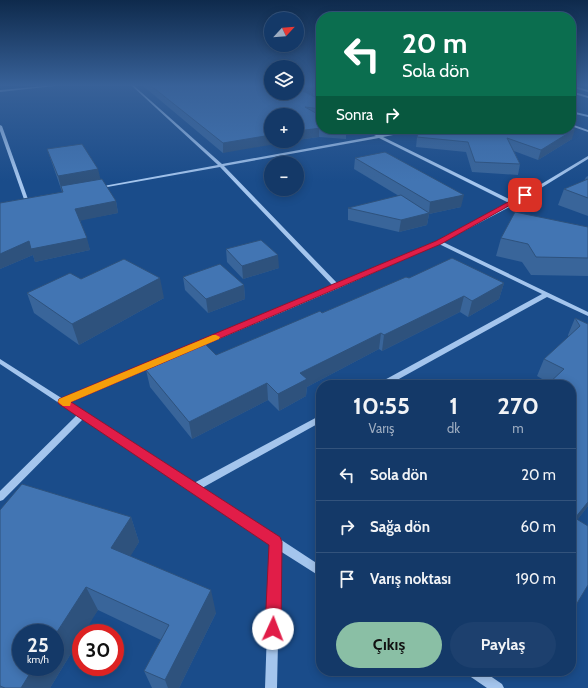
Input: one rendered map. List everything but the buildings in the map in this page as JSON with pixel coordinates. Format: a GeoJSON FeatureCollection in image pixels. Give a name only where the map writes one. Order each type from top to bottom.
{"type":"FeatureCollection","features":[{"type":"Feature","properties":{"kind":"street"},"geometry":{"type":"LineString","coordinates":[[168,117],[221,165],[337,286]]}},
{"type":"Feature","properties":{"kind":"street"},"geometry":{"type":"LineString","coordinates":[[0,127],[27,202]]}},
{"type":"Feature","properties":{"kind":"street"},"geometry":{"type":"LineString","coordinates":[[576,127],[588,131]]}},
{"type":"Feature","properties":{"kind":"street"},"geometry":{"type":"LineString","coordinates":[[576,130],[588,134]]}},
{"type":"Feature","properties":{"kind":"street"},"geometry":{"type":"LineString","coordinates":[[373,134],[513,203]]}},
{"type":"Feature","properties":{"kind":"street"},"geometry":{"type":"LineString","coordinates":[[89,190],[394,134]]}},
{"type":"Feature","properties":{"kind":"street"},"geometry":{"type":"LineString","coordinates":[[63,402],[439,242],[513,203],[588,157]]}},
{"type":"Feature","properties":{"kind":"street"},"geometry":{"type":"LineString","coordinates":[[20,203],[35,200]]}},
{"type":"Feature","properties":{"kind":"street"},"geometry":{"type":"LineString","coordinates":[[439,242],[588,314]]}},
{"type":"Feature","properties":{"kind":"street"},"geometry":{"type":"LineString","coordinates":[[391,380],[547,294]]}},
{"type":"Feature","properties":{"kind":"street"},"geometry":{"type":"LineString","coordinates":[[0,361],[316,569]]}},
{"type":"Feature","properties":{"kind":"street"},"geometry":{"type":"LineString","coordinates":[[0,497],[82,414]]}},
{"type":"Feature","properties":{"kind":"street"},"geometry":{"type":"LineString","coordinates":[[194,488],[316,421]]}},
{"type":"Feature","properties":{"kind":"street"},"geometry":{"type":"LineString","coordinates":[[271,688],[275,542]]}},
{"type":"Feature","properties":{"kind":"street"},"geometry":{"type":"LineString","coordinates":[[480,676],[498,688]]}},
{"type":"Feature","properties":{"kind":"slow traffic"},"geometry":{"type":"LineString","coordinates":[[66,404],[63,402],[216,337]]}},
{"type":"Feature","properties":{"kind":"route"},"geometry":{"type":"LineString","coordinates":[[273,629],[275,542],[63,402],[439,242],[513,203],[525,195]]}}]}
